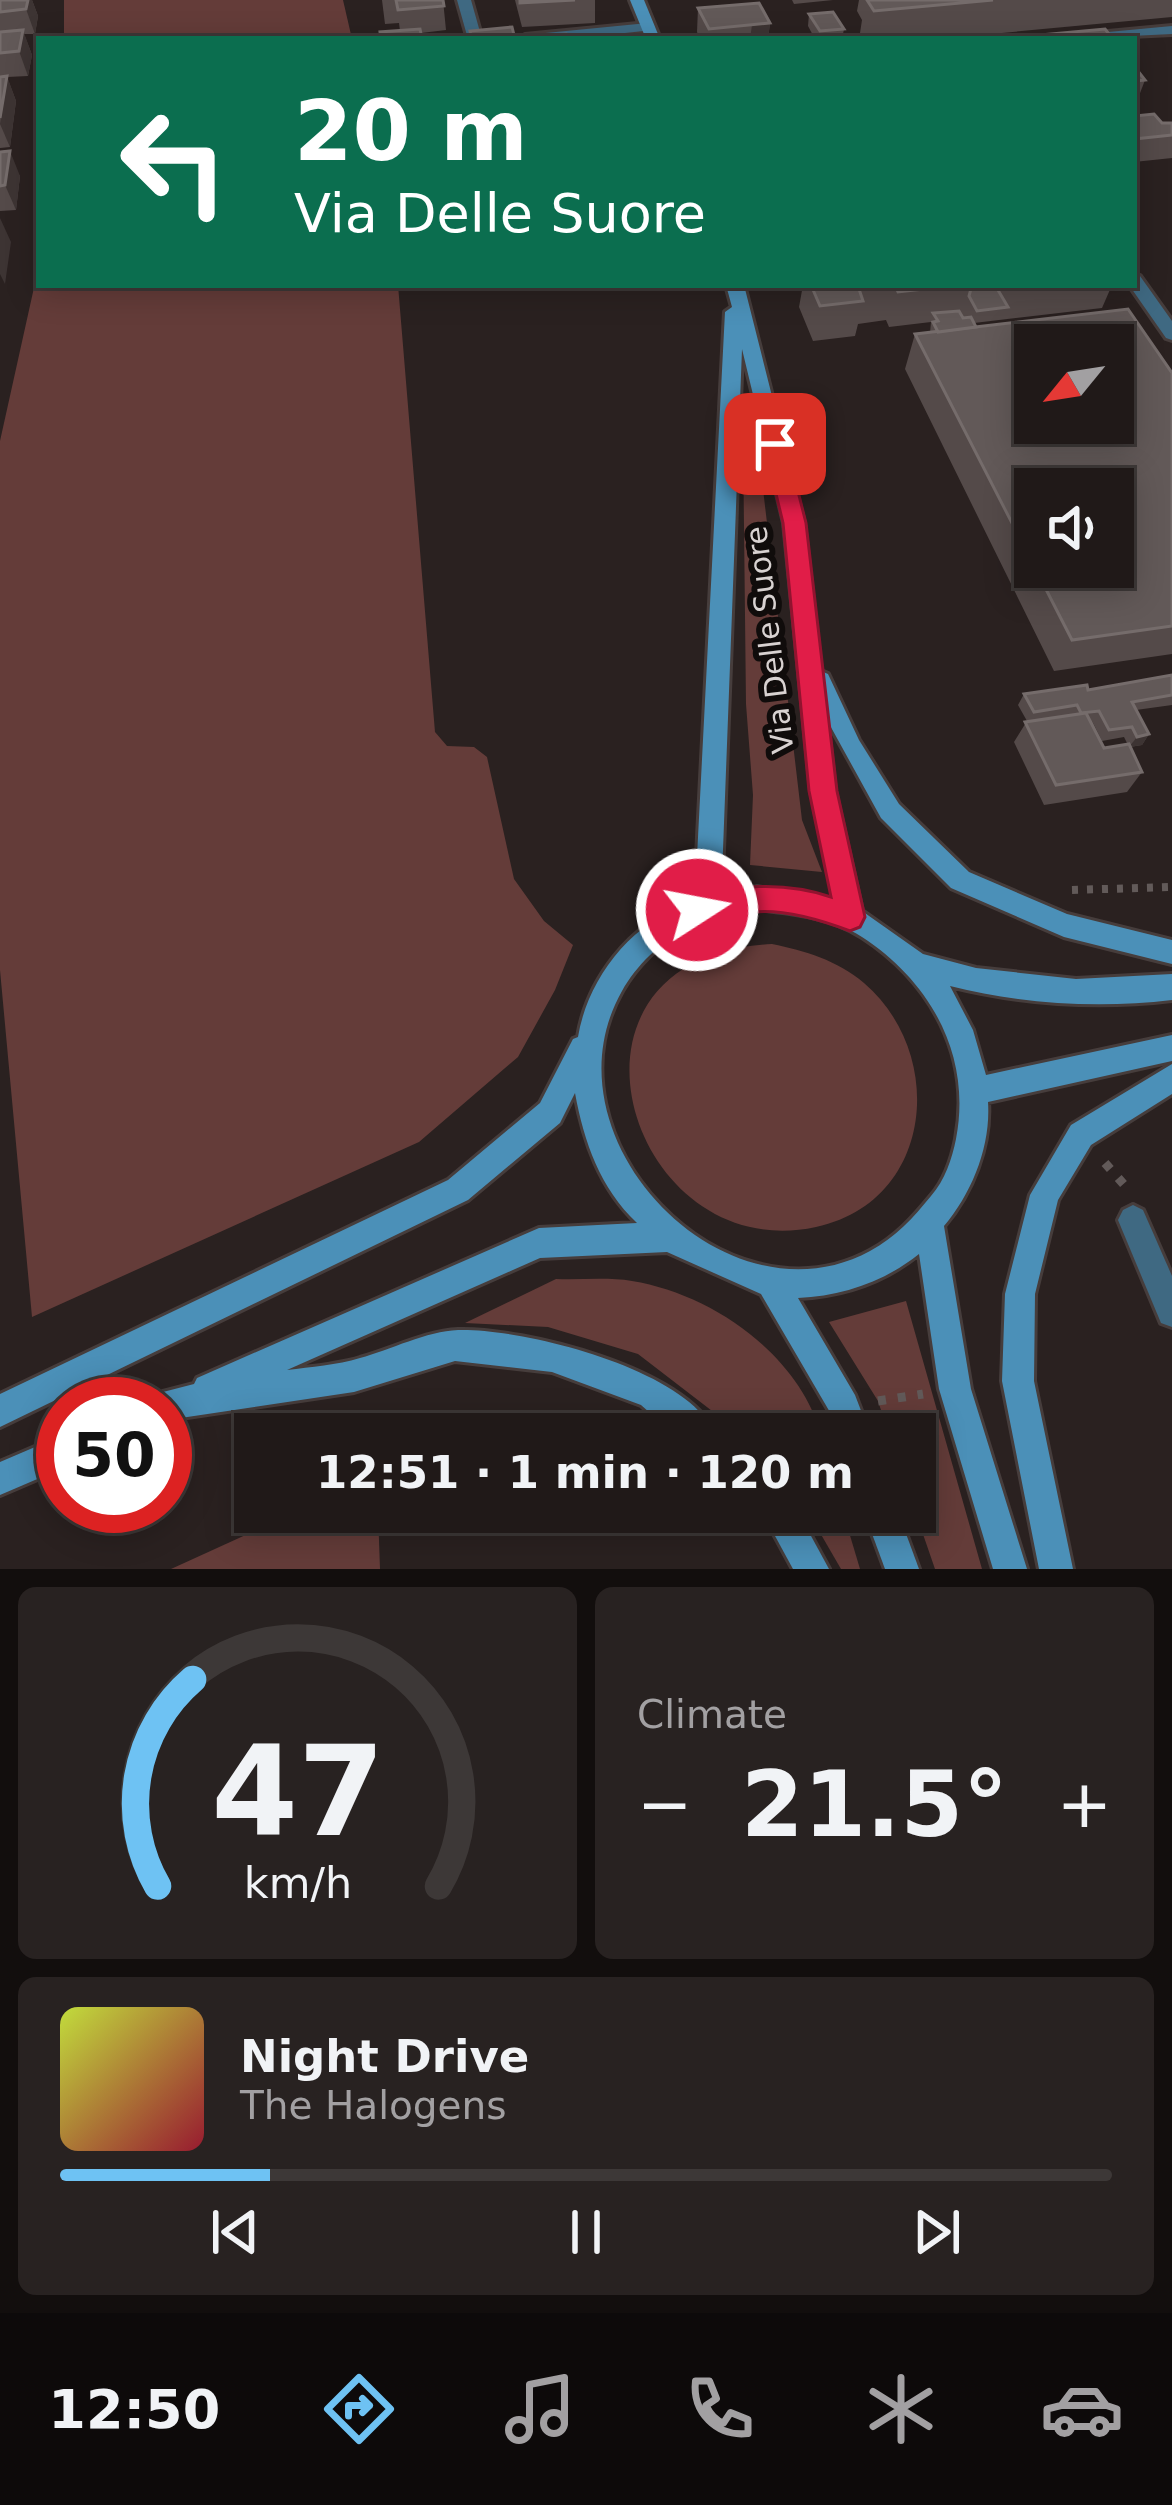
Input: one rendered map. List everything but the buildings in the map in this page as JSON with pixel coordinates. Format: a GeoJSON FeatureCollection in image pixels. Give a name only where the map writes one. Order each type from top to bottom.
{"type":"FeatureCollection","features":[{"type":"Feature","properties":{"kind":"street"},"geometry":{"type":"LineString","coordinates":[[464,0],[474,36]]}},
{"type":"Feature","properties":{"kind":"street"},"geometry":{"type":"LineString","coordinates":[[588,36],[651,33],[637,0]]}},
{"type":"Feature","properties":{"kind":"street"},"geometry":{"type":"LineString","coordinates":[[1108,36],[1172,30]]}},
{"type":"Feature","properties":{"kind":"street"},"geometry":{"type":"LineString","coordinates":[[1137,284],[1172,334]]}},
{"type":"Feature","properties":{"kind":"street","name":"Via Delle Suore"},"geometry":{"type":"LineString","coordinates":[[735,288],[794,523],[823,791],[850,917]]}},
{"type":"Feature","properties":{"kind":"street","name":"Via Delle Suore"},"geometry":{"type":"LineString","coordinates":[[697,910],[709,877],[735,288]]}},
{"type":"Feature","properties":{"kind":"street"},"geometry":{"type":"LineString","coordinates":[[812,662],[850,745],[890,812],[960,880],[1064,926],[1172,952]]}},
{"type":"Feature","properties":{"kind":"street"},"geometry":{"type":"LineString","coordinates":[[0,1411],[458,1190],[550,1113],[614,974],[638,946],[697,910],[758,898],[819,906],[850,917],[916,964],[945,1001],[966,1044],[976,1091],[968,1160],[956,1193],[891,1259],[854,1275],[814,1283],[771,1282],[716,1267],[667,1237],[625,1195],[598,1145],[584,1093],[587,1040]]}},
{"type":"Feature","properties":{"kind":"street"},"geometry":{"type":"LineString","coordinates":[[916,964],[964,980],[1041,990],[1172,987]]}},
{"type":"Feature","properties":{"kind":"street"},"geometry":{"type":"LineString","coordinates":[[976,1091],[1172,1048]]}},
{"type":"Feature","properties":{"kind":"street"},"geometry":{"type":"LineString","coordinates":[[1056,1569],[1018,1381],[1020,1294],[1046,1196],[1081,1135],[1172,1078]]}},
{"type":"Feature","properties":{"kind":"street"},"geometry":{"type":"LineString","coordinates":[[1133,1220],[1172,1312]]}},
{"type":"Feature","properties":{"kind":"street"},"geometry":{"type":"LineString","coordinates":[[929,1224],[955,1389],[1010,1569]]}},
{"type":"Feature","properties":{"kind":"street"},"geometry":{"type":"LineString","coordinates":[[192,1395],[539,1243],[667,1237]]}},
{"type":"Feature","properties":{"kind":"street"},"geometry":{"type":"LineString","coordinates":[[771,1282],[845,1413]]}},
{"type":"Feature","properties":{"kind":"street"},"geometry":{"type":"LineString","coordinates":[[192,1402],[354,1376],[455,1346],[552,1356],[651,1393],[674,1413]]}},
{"type":"Feature","properties":{"kind":"street"},"geometry":{"type":"LineString","coordinates":[[0,1479],[36,1463]]}},
{"type":"Feature","properties":{"kind":"street"},"geometry":{"type":"LineString","coordinates":[[791,1533],[812,1569]]}},
{"type":"Feature","properties":{"kind":"street"},"geometry":{"type":"LineString","coordinates":[[889,1533],[902,1569]]}},
{"type":"Feature","properties":{"kind":"path"},"geometry":{"type":"LineString","coordinates":[[1096,1177],[1108,1166]]}},
{"type":"Feature","properties":{"kind":"path"},"geometry":{"type":"LineString","coordinates":[[873,1413],[955,1389]]}},
{"type":"Feature","properties":{"kind":"shaded area"},"geometry":{"type":"Polygon","coordinates":[[[64,0],[343,0],[351,36],[64,36],[64,0]]]}},
{"type":"Feature","properties":{"kind":"shaded area"},"geometry":{"type":"Polygon","coordinates":[[[36,279],[36,288],[398,288],[435,732],[447,746],[474,747],[487,757],[514,879],[544,921],[573,945],[555,990],[518,1057],[419,1142],[32,1317],[0,970],[0,441],[36,279]]]}},
{"type":"Feature","properties":{"kind":"shaded area"},"geometry":{"type":"Polygon","coordinates":[[[743,438],[757,438],[802,820],[822,872],[750,865],[753,795],[746,704],[743,438]]]}},
{"type":"Feature","properties":{"kind":"shaded area"},"geometry":{"type":"Polygon","coordinates":[[[772,944],[820,958],[864,983],[891,1013],[908,1048],[916,1085],[915,1122],[905,1158],[885,1188],[855,1212],[816,1227],[750,1227],[696,1202],[656,1158],[634,1105],[631,1049],[651,999],[698,961],[772,944]]]}},
{"type":"Feature","properties":{"kind":"shaded area"},"geometry":{"type":"Polygon","coordinates":[[[556,1279],[632,1281],[662,1288],[692,1299],[748,1332],[793,1378],[813,1413],[715,1413],[638,1354],[548,1327],[465,1323],[556,1279]]]}},
{"type":"Feature","properties":{"kind":"shaded area"},"geometry":{"type":"Polygon","coordinates":[[[906,1301],[982,1569],[935,1569],[923,1533],[936,1533],[936,1413],[882,1413],[829,1322],[906,1301]]]}},
{"type":"Feature","properties":{"kind":"shaded area"},"geometry":{"type":"Polygon","coordinates":[[[250,1533],[379,1533],[380,1569],[171,1569],[250,1533]]]}},
{"type":"Feature","properties":{"kind":"shaded area"},"geometry":{"type":"Polygon","coordinates":[[[820,1533],[849,1533],[860,1569],[841,1569],[820,1533]]]}},
{"type":"Feature","properties":{"kind":"route"},"geometry":{"type":"LineString","coordinates":[[697,910],[758,898],[819,906],[850,917],[823,791],[794,523],[775,444]]}}]}
